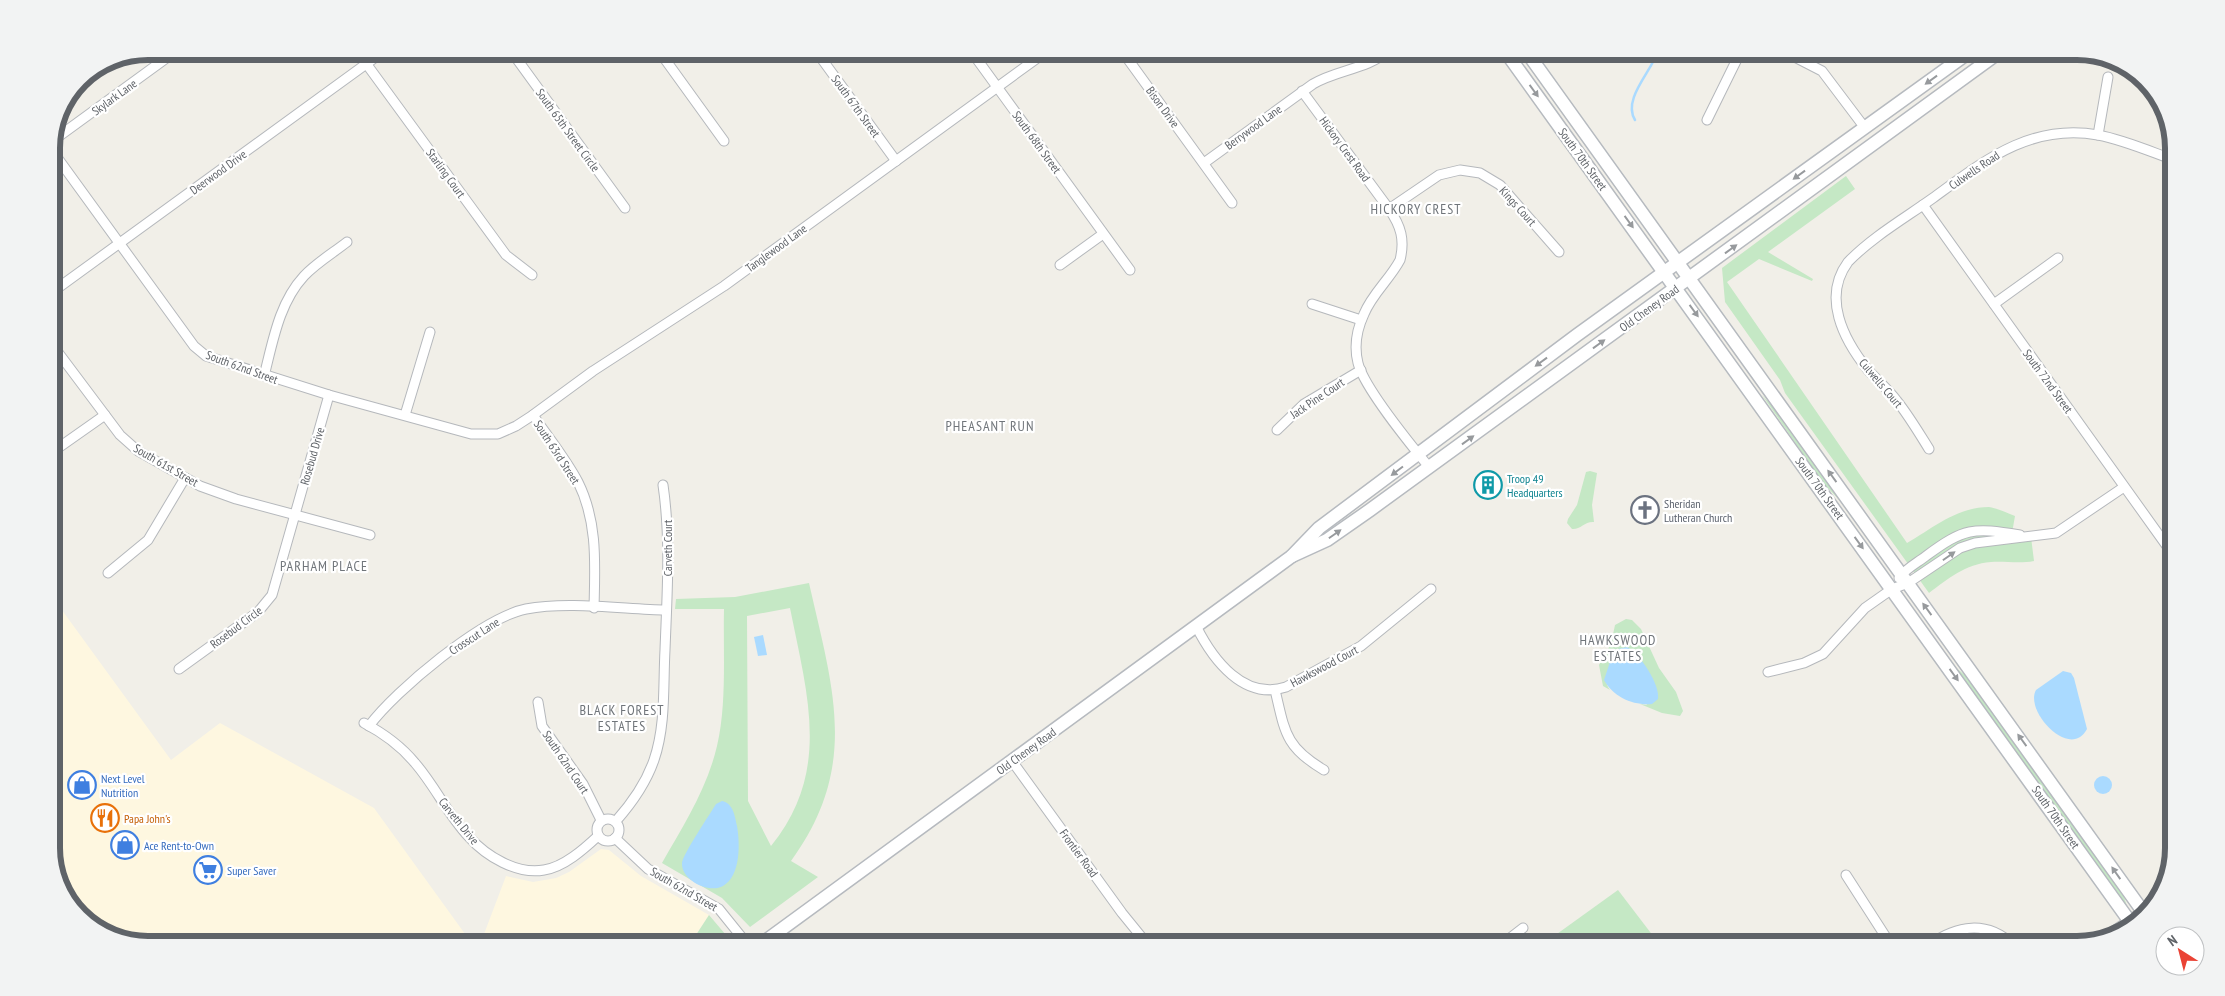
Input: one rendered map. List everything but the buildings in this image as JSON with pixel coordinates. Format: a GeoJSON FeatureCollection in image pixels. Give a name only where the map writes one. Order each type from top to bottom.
{"type":"FeatureCollection","features":[{"type":"Feature","properties":{"kind":"main road","name":"South 70th Street"},"geometry":{"type":"LineString","coordinates":[[1512,60],[2128,919]]}},
{"type":"Feature","properties":{"kind":"main road","name":"South 70th Street"},"geometry":{"type":"LineString","coordinates":[[1533,60],[2141,908]]}},
{"type":"Feature","properties":{"kind":"main road","name":"Old Cheney Road"},"geometry":{"type":"LineString","coordinates":[[1292,556],[1312,534],[1419,454],[1665,272],[1958,60]]}},
{"type":"Feature","properties":{"kind":"main road","name":"Old Cheney Road"},"geometry":{"type":"LineString","coordinates":[[772,936],[1292,556],[1327,540],[1677,288],[1989,60]]}},
{"type":"Feature","properties":{"kind":"street","name":"Skylark Lane"},"geometry":{"type":"LineString","coordinates":[[61,135],[164,60]]}},
{"type":"Feature","properties":{"kind":"street","name":"Starling Court"},"geometry":{"type":"LineString","coordinates":[[363,60],[506,255],[532,275]]}},
{"type":"Feature","properties":{"kind":"street","name":"Deerwood Drive"},"geometry":{"type":"LineString","coordinates":[[60,288],[372,60]]}},
{"type":"Feature","properties":{"kind":"street","name":"South 65th Street Circle"},"geometry":{"type":"LineString","coordinates":[[517,60],[624,208]]}},
{"type":"Feature","properties":{"kind":"street"},"geometry":{"type":"LineString","coordinates":[[666,60],[724,141]]}},
{"type":"Feature","properties":{"kind":"street","name":"South 67th Street"},"geometry":{"type":"LineString","coordinates":[[823,60],[896,161]]}},
{"type":"Feature","properties":{"kind":"street","name":"South 68th Street"},"geometry":{"type":"LineString","coordinates":[[978,60],[1130,270]]}},
{"type":"Feature","properties":{"kind":"street","name":"Tanglewood Lane"},"geometry":{"type":"LineString","coordinates":[[498,434],[516,426],[533,415],[593,371],[724,286],[1034,60]]}},
{"type":"Feature","properties":{"kind":"street","name":"Bison Drive"},"geometry":{"type":"LineString","coordinates":[[1129,60],[1232,202]]}},
{"type":"Feature","properties":{"kind":"street","name":"Berrywood Lane"},"geometry":{"type":"LineString","coordinates":[[1204,163],[1302,92],[1331,74],[1373,60]]}},
{"type":"Feature","properties":{"kind":"street"},"geometry":{"type":"LineString","coordinates":[[1707,120],[1737,60]]}},
{"type":"Feature","properties":{"kind":"street"},"geometry":{"type":"LineString","coordinates":[[1801,60],[1822,71],[1865,128]]}},
{"type":"Feature","properties":{"kind":"street"},"geometry":{"type":"LineString","coordinates":[[2098,135],[2108,77]]}},
{"type":"Feature","properties":{"kind":"street","name":"Hickory Crest Road"},"geometry":{"type":"LineString","coordinates":[[1302,92],[1389,209],[1401,230],[1402,250],[1395,269],[1372,300],[1361,320],[1356,350],[1360,370],[1369,386],[1429,467]]}},
{"type":"Feature","properties":{"kind":"street","name":"Culwells Road"},"geometry":{"type":"LineString","coordinates":[[1923,205],[1992,156],[2022,142],[2054,134],[2098,135],[2165,157]]}},
{"type":"Feature","properties":{"kind":"street","name":"South 62nd Street"},"geometry":{"type":"LineString","coordinates":[[60,160],[199,351],[215,360],[329,395],[471,434],[498,434]]}},
{"type":"Feature","properties":{"kind":"street","name":"Kings Court"},"geometry":{"type":"LineString","coordinates":[[1389,209],[1439,175],[1460,170],[1480,173],[1500,185],[1559,252]]}},
{"type":"Feature","properties":{"kind":"street","name":"South 72nd Street"},"geometry":{"type":"LineString","coordinates":[[1923,205],[2165,544]]}},
{"type":"Feature","properties":{"kind":"street","name":"Culwells Court"},"geometry":{"type":"LineString","coordinates":[[1923,205],[1848,262],[1840,275],[1834,300],[1840,322],[1861,361],[1897,401],[1929,448]]}},
{"type":"Feature","properties":{"kind":"street"},"geometry":{"type":"LineString","coordinates":[[1060,265],[1103,234]]}},
{"type":"Feature","properties":{"kind":"street"},"geometry":{"type":"LineString","coordinates":[[264,376],[282,310],[289,296],[306,274],[347,242]]}},
{"type":"Feature","properties":{"kind":"street"},"geometry":{"type":"LineString","coordinates":[[1994,304],[2058,258]]}},
{"type":"Feature","properties":{"kind":"street"},"geometry":{"type":"LineString","coordinates":[[1312,304],[1361,320]]}},
{"type":"Feature","properties":{"kind":"street"},"geometry":{"type":"LineString","coordinates":[[404,415],[430,332]]}},
{"type":"Feature","properties":{"kind":"street","name":"South 61st Street"},"geometry":{"type":"LineString","coordinates":[[60,354],[120,435],[138,451],[185,478],[236,499],[370,535]]}},
{"type":"Feature","properties":{"kind":"street","name":"Jack Pine Court"},"geometry":{"type":"LineString","coordinates":[[1277,430],[1304,404],[1360,370]]}},
{"type":"Feature","properties":{"kind":"street","name":"Rosebud Drive"},"geometry":{"type":"LineString","coordinates":[[295,516],[329,395]]}},
{"type":"Feature","properties":{"kind":"street"},"geometry":{"type":"LineString","coordinates":[[60,448],[104,415]]}},
{"type":"Feature","properties":{"kind":"street","name":"South 63rd Street"},"geometry":{"type":"LineString","coordinates":[[533,415],[568,466],[584,498],[595,549],[594,608]]}},
{"type":"Feature","properties":{"kind":"street"},"geometry":{"type":"LineString","coordinates":[[108,573],[148,540],[185,478]]}},
{"type":"Feature","properties":{"kind":"street","name":"Carveth Court"},"geometry":{"type":"LineString","coordinates":[[663,486],[667,519],[666,610]]}},
{"type":"Feature","properties":{"kind":"street"},"geometry":{"type":"LineString","coordinates":[[1905,578],[1969,544],[2047,536],[2060,531],[2124,487]]}},
{"type":"Feature","properties":{"kind":"street","name":"Rosebud Circle"},"geometry":{"type":"LineString","coordinates":[[179,669],[258,612],[266,604],[276,586],[295,516]]}},
{"type":"Feature","properties":{"kind":"street"},"geometry":{"type":"LineString","coordinates":[[1768,672],[1804,663],[1823,654],[1860,612],[1892,589],[1947,541],[1964,532],[1982,529],[2030,537]]}},
{"type":"Feature","properties":{"kind":"street","name":"Hawkswood Court"},"geometry":{"type":"LineString","coordinates":[[1196,626],[1203,640],[1237,680],[1255,689],[1275,690],[1361,646],[1431,589]]}},
{"type":"Feature","properties":{"kind":"street","name":"Crosscut Lane"},"geometry":{"type":"LineString","coordinates":[[367,724],[415,678],[490,624],[526,609],[560,606],[666,610]]}},
{"type":"Feature","properties":{"kind":"street"},"geometry":{"type":"LineString","coordinates":[[616,821],[635,798],[644,783],[658,743],[662,721],[666,610]]}},
{"type":"Feature","properties":{"kind":"street"},"geometry":{"type":"LineString","coordinates":[[1275,690],[1286,733],[1291,744],[1304,758],[1324,770]]}},
{"type":"Feature","properties":{"kind":"street","name":"South 62nd Court"},"geometry":{"type":"LineString","coordinates":[[538,702],[542,726],[583,784],[601,820]]}},
{"type":"Feature","properties":{"kind":"street","name":"Carveth Drive"},"geometry":{"type":"LineString","coordinates":[[367,724],[395,742],[415,762],[469,837],[489,854],[510,866],[525,870],[545,870],[563,862],[598,836]]}},
{"type":"Feature","properties":{"kind":"street","name":"Frontier Road"},"geometry":{"type":"LineString","coordinates":[[1012,761],[1141,936]]}},
{"type":"Feature","properties":{"kind":"street"},"geometry":{"type":"LineString","coordinates":[[609,818],[616,821],[619,828],[615,838],[608,841],[598,836],[597,826],[601,820],[609,818]]}},
{"type":"Feature","properties":{"kind":"street","name":"South 62nd Street"},"geometry":{"type":"LineString","coordinates":[[615,838],[648,868],[718,909],[740,936]]}},
{"type":"Feature","properties":{"kind":"street"},"geometry":{"type":"LineString","coordinates":[[1846,875],[1885,936]]}},
{"type":"Feature","properties":{"kind":"street"},"geometry":{"type":"LineString","coordinates":[[1944,936],[1950,932],[1972,927],[1992,930],[2001,936]]}},
{"type":"Feature","properties":{"kind":"street"},"geometry":{"type":"LineString","coordinates":[[1513,936],[1523,928]]}},
{"type":"Feature","properties":{"kind":"shaded area"},"geometry":{"type":"Polygon","coordinates":[[[60,607],[171,760],[220,723],[374,808],[466,936],[148,936],[114,929],[94,918],[75,897],[69,887],[60,854],[60,607]]]}},
{"type":"Feature","properties":{"kind":"shaded area"},"geometry":{"type":"Polygon","coordinates":[[[601,849],[609,850],[641,876],[709,915],[695,936],[483,936],[506,876],[533,882],[556,878],[569,872],[601,849]]]}},
{"type":"Feature","properties":{"kind":"green space"},"geometry":{"type":"Polygon","coordinates":[[[1846,176],[1855,189],[1768,252],[1813,279],[1812,281],[1759,259],[1727,282],[1907,543],[1956,514],[1977,508],[1989,507],[2015,516],[2012,533],[2031,537],[2034,561],[1982,563],[1957,573],[1929,593],[1785,393],[1780,380],[1725,302],[1722,268],[1846,176]]]}},
{"type":"Feature","properties":{"kind":"green space"},"geometry":{"type":"Polygon","coordinates":[[[1762,395],[1778,412],[1844,505],[1824,484],[1762,395]]]}},
{"type":"Feature","properties":{"kind":"green space"},"geometry":{"type":"Polygon","coordinates":[[[1586,472],[1597,473],[1592,505],[1594,522],[1572,529],[1567,523],[1568,519],[1577,505],[1586,472]]]}},
{"type":"Feature","properties":{"kind":"green space"},"geometry":{"type":"Polygon","coordinates":[[[809,583],[826,658],[835,726],[833,759],[826,792],[813,826],[791,861],[818,877],[750,927],[722,898],[662,863],[694,807],[713,762],[720,730],[724,678],[724,609],[675,609],[676,599],[735,597],[809,583]],[[790,608],[747,616],[748,801],[771,846],[790,818],[802,789],[808,760],[810,731],[808,701],[790,608]]]}},
{"type":"Feature","properties":{"kind":"green space"},"geometry":{"type":"Polygon","coordinates":[[[1626,619],[1632,620],[1641,629],[1659,668],[1676,692],[1683,711],[1680,716],[1662,713],[1640,704],[1647,705],[1613,654],[1606,676],[1607,685],[1610,690],[1603,686],[1599,665],[1611,644],[1615,625],[1626,619]]]}},
{"type":"Feature","properties":{"kind":"green space"},"geometry":{"type":"Polygon","coordinates":[[[1953,665],[1968,678],[2123,894],[2128,909],[1953,665]]]}},
{"type":"Feature","properties":{"kind":"green space"},"geometry":{"type":"Polygon","coordinates":[[[1618,890],[1653,936],[1554,936],[1618,890]]]}},
{"type":"Feature","properties":{"kind":"green space"},"geometry":{"type":"Polygon","coordinates":[[[709,915],[727,936],[695,936],[709,915]]]}},
{"type":"Feature","properties":{"kind":"water"},"geometry":{"type":"Polygon","coordinates":[[[763,635],[767,655],[758,656],[754,637],[763,635]]]}},
{"type":"Feature","properties":{"kind":"water"},"geometry":{"type":"Polygon","coordinates":[[[1627,647],[1638,656],[1656,686],[1658,699],[1652,704],[1631,702],[1618,696],[1604,680],[1614,650],[1627,647]]]}},
{"type":"Feature","properties":{"kind":"water"},"geometry":{"type":"Polygon","coordinates":[[[2063,671],[2071,673],[2074,678],[2087,729],[2079,737],[2070,739],[2060,736],[2042,720],[2034,699],[2036,690],[2063,671]]]}},
{"type":"Feature","properties":{"kind":"water"},"geometry":{"type":"Polygon","coordinates":[[[2099,776],[2107,776],[2112,781],[2110,792],[2099,794],[2094,789],[2094,781],[2099,776]]]}},
{"type":"Feature","properties":{"kind":"water"},"geometry":{"type":"Polygon","coordinates":[[[722,801],[729,804],[733,810],[739,841],[738,859],[733,875],[723,886],[717,888],[704,887],[686,875],[682,863],[716,804],[722,801]]]}},
{"type":"Feature","properties":{"kind":"waterway"},"geometry":{"type":"LineString","coordinates":[[1635,120],[1632,112],[1632,103],[1639,85],[1654,60]]}},
{"type":"Feature","properties":{"kind":"place","name":"Troop 49 Headquarters"},"geometry":{"type":"Point","coordinates":[1488,485]}},
{"type":"Feature","properties":{"kind":"place","name":"Sheridan Lutheran Church"},"geometry":{"type":"Point","coordinates":[1645,510]}},
{"type":"Feature","properties":{"kind":"place","name":"Next Level Nutrition"},"geometry":{"type":"Point","coordinates":[82,785]}},
{"type":"Feature","properties":{"kind":"place","name":"Papa John's"},"geometry":{"type":"Point","coordinates":[105,818]}},
{"type":"Feature","properties":{"kind":"place","name":"Ace Rent-to-Own"},"geometry":{"type":"Point","coordinates":[125,845]}},
{"type":"Feature","properties":{"kind":"place","name":"Super Saver"},"geometry":{"type":"Point","coordinates":[208,870]}},
{"type":"Feature","properties":{"kind":"district","name":"HICKORY CREST"},"geometry":{"type":"Point","coordinates":[1416,209]}},
{"type":"Feature","properties":{"kind":"district","name":"PHEASANT RUN"},"geometry":{"type":"Point","coordinates":[990,426]}},
{"type":"Feature","properties":{"kind":"district","name":"PARHAM PLACE"},"geometry":{"type":"Point","coordinates":[324,566]}},
{"type":"Feature","properties":{"kind":"district","name":"HAWKSWOOD ESTATES"},"geometry":{"type":"Point","coordinates":[1618,648]}},
{"type":"Feature","properties":{"kind":"district","name":"BLACK FOREST ESTATES"},"geometry":{"type":"Point","coordinates":[622,718]}}]}
